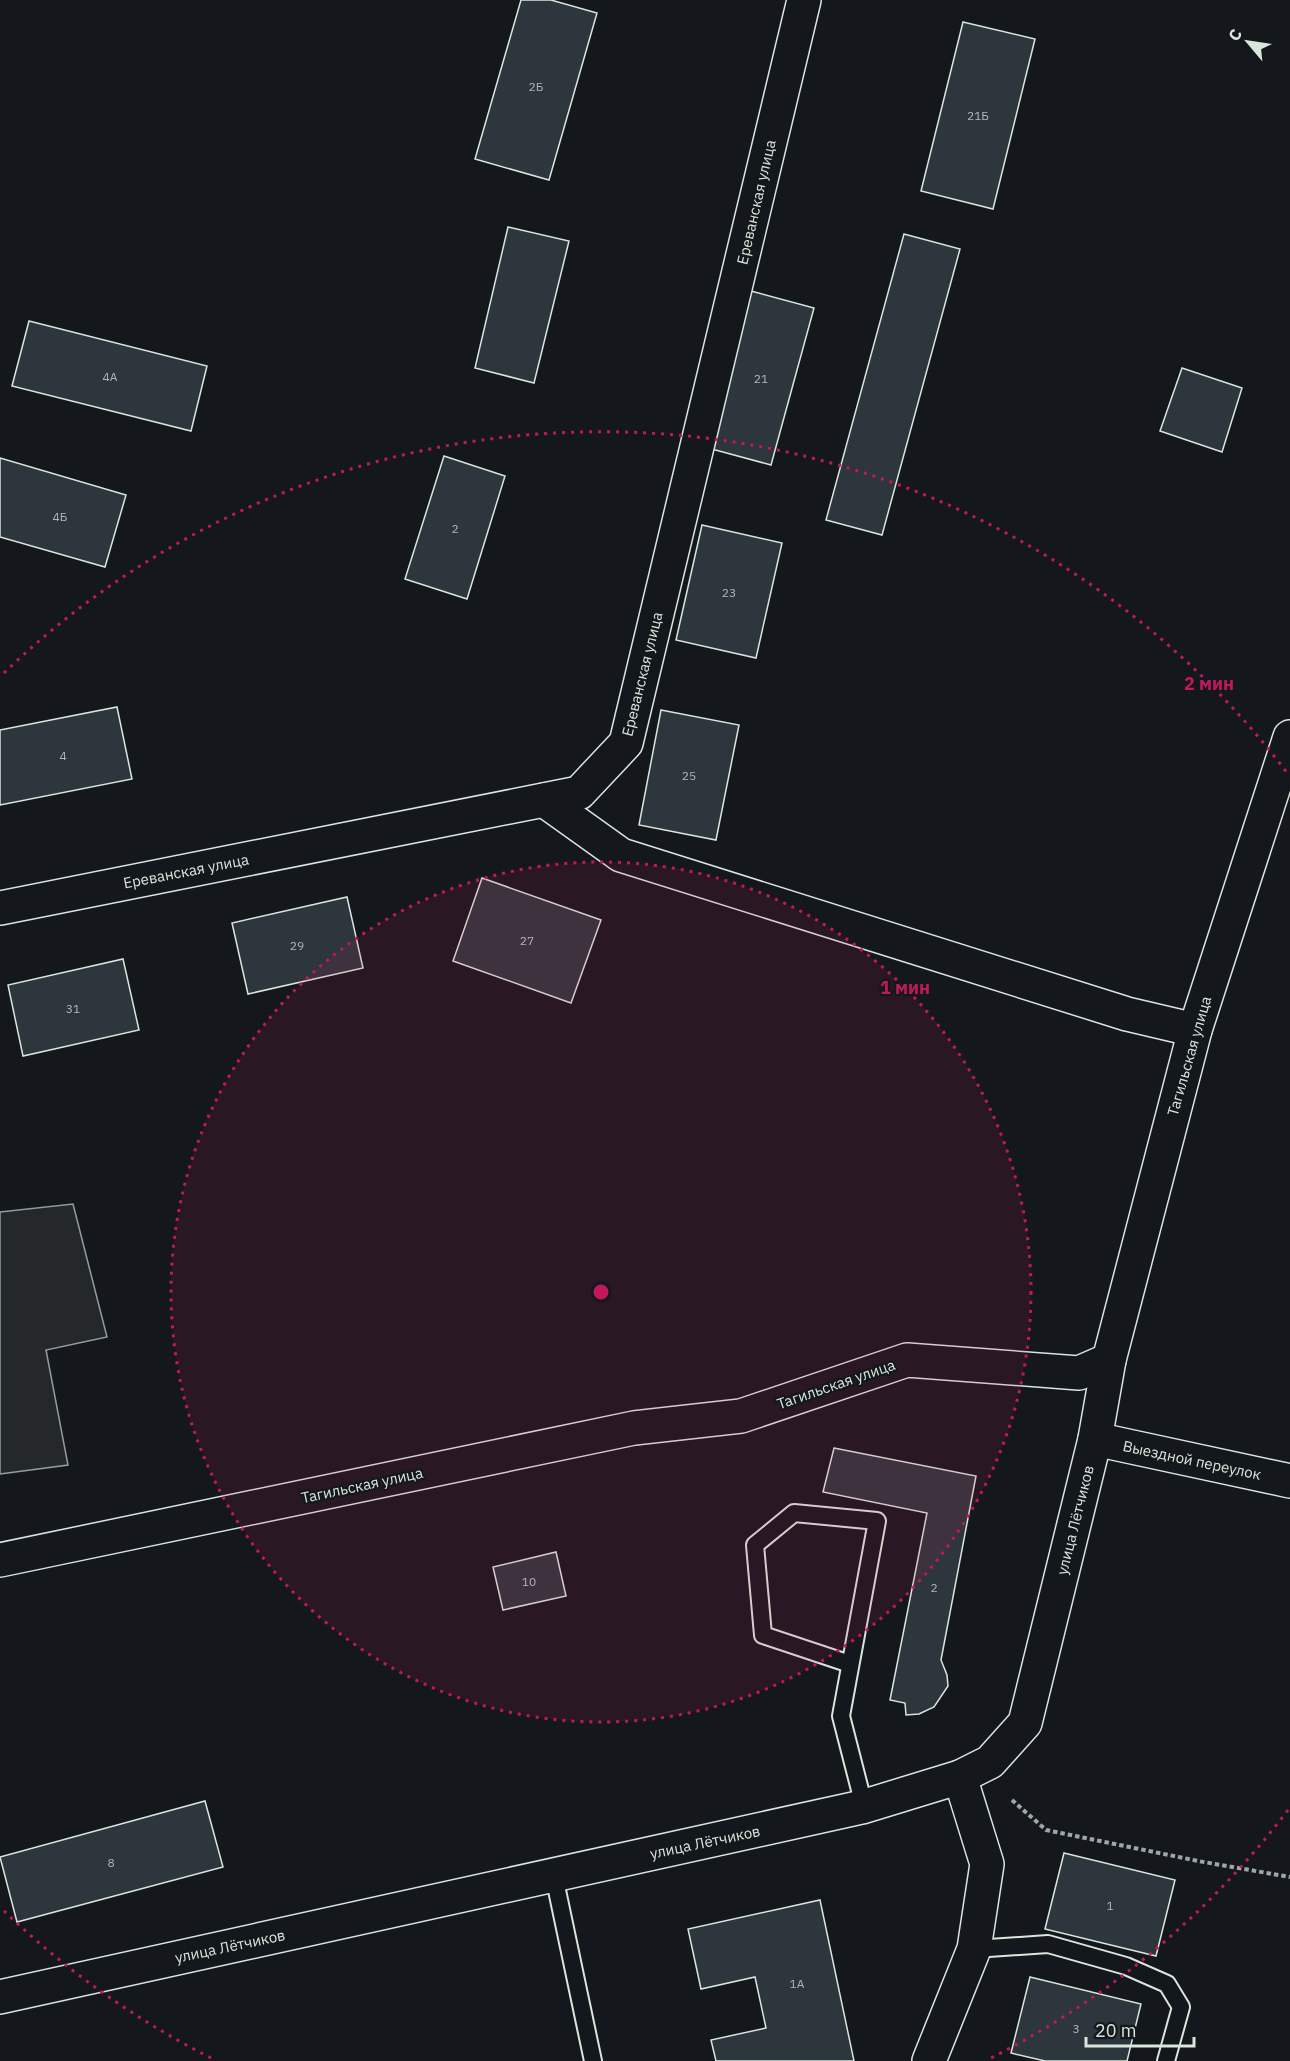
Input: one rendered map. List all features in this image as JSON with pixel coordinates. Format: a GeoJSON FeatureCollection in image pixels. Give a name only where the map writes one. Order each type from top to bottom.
{"type":"FeatureCollection","features":[{"type":"Feature","properties":{"kind":"street","name":"Ереванская улица"},"geometry":{"type":"LineString","coordinates":[[0,908],[579,793],[626,743],[804,0]]}},
{"type":"Feature","properties":{"kind":"street","name":"Тагильская улица"},"geometry":{"type":"LineString","coordinates":[[0,1560],[634,1428],[741,1416],[906,1360],[1079,1372],[1109,1360],[1195,1030],[1290,737]]}},
{"type":"Feature","properties":{"kind":"street"},"geometry":{"type":"LineString","coordinates":[[544,800],[621,855],[1126,1014],[1195,1030]]}},
{"type":"Feature","properties":{"kind":"street","name":"улица Лётчиков"},"geometry":{"type":"LineString","coordinates":[[0,1997],[862,1808],[960,1777],[990,1762],[1025,1723],[1095,1439],[1109,1360]]}},
{"type":"Feature","properties":{"kind":"street","name":"Выездной переулок"},"geometry":{"type":"LineString","coordinates":[[1095,1439],[1290,1481]]}},
{"type":"Feature","properties":{"kind":"street"},"geometry":{"type":"LineString","coordinates":[[929,2061],[974,1949],[987,1864],[960,1777]]}},
{"type":"Feature","properties":{"kind":"lane"},"geometry":{"type":"LineString","coordinates":[[850,1665],[763,1635],[755,1545],[794,1513],[877,1521],[841,1716],[861,1790],[862,1808]]}},
{"type":"Feature","properties":{"kind":"lane"},"geometry":{"type":"LineString","coordinates":[[554,1876],[593,2061]]}},
{"type":"Feature","properties":{"kind":"lane"},"geometry":{"type":"LineString","coordinates":[[974,1949],[1048,1944],[1126,1966],[1167,1984],[1181,2007],[1166,2061]]}},
{"type":"Feature","properties":{"kind":"path"},"geometry":{"type":"LineString","coordinates":[[1012,1800],[1046,1830],[1290,1877]]}},
{"type":"Feature","properties":{"kind":"shaded area"},"geometry":{"type":"Polygon","coordinates":[[[73,1204],[107,1337],[46,1350],[68,1465],[0,1474],[0,1212],[73,1204]]]}},
{"type":"Feature","properties":{"kind":"building"},"geometry":{"type":"Polygon","coordinates":[[[521,0],[551,0],[597,13],[549,180],[475,159],[521,0]]]}},
{"type":"Feature","properties":{"kind":"building"},"geometry":{"type":"Polygon","coordinates":[[[963,22],[1035,39],[993,209],[921,191],[963,22]]]}},
{"type":"Feature","properties":{"kind":"building"},"geometry":{"type":"Polygon","coordinates":[[[508,227],[569,241],[534,383],[475,368],[508,227]]]}},
{"type":"Feature","properties":{"kind":"building"},"geometry":{"type":"Polygon","coordinates":[[[904,234],[960,249],[882,535],[826,520],[904,234]]]}},
{"type":"Feature","properties":{"kind":"building"},"geometry":{"type":"Polygon","coordinates":[[[751,291],[814,308],[771,465],[708,448],[751,291]]]}},
{"type":"Feature","properties":{"kind":"building"},"geometry":{"type":"Polygon","coordinates":[[[29,321],[207,366],[191,431],[12,386],[29,321]]]}},
{"type":"Feature","properties":{"kind":"building"},"geometry":{"type":"Polygon","coordinates":[[[1182,368],[1242,388],[1222,452],[1160,431],[1182,368]]]}},
{"type":"Feature","properties":{"kind":"building"},"geometry":{"type":"Polygon","coordinates":[[[444,456],[505,476],[467,599],[405,579],[444,456]]]}},
{"type":"Feature","properties":{"kind":"building"},"geometry":{"type":"Polygon","coordinates":[[[0,458],[126,495],[105,567],[0,537],[0,458]]]}},
{"type":"Feature","properties":{"kind":"building"},"geometry":{"type":"Polygon","coordinates":[[[702,525],[782,543],[756,658],[676,640],[702,525]]]}},
{"type":"Feature","properties":{"kind":"building"},"geometry":{"type":"Polygon","coordinates":[[[117,707],[132,779],[0,805],[0,730],[117,707]]]}},
{"type":"Feature","properties":{"kind":"building"},"geometry":{"type":"Polygon","coordinates":[[[661,710],[739,725],[716,840],[639,825],[661,710]]]}},
{"type":"Feature","properties":{"kind":"building"},"geometry":{"type":"Polygon","coordinates":[[[482,878],[601,920],[571,1003],[453,961],[482,878]]]}},
{"type":"Feature","properties":{"kind":"building"},"geometry":{"type":"Polygon","coordinates":[[[347,897],[363,968],[248,994],[232,923],[347,897]]]}},
{"type":"Feature","properties":{"kind":"building"},"geometry":{"type":"Polygon","coordinates":[[[123,959],[139,1030],[23,1056],[8,985],[123,959]]]}},
{"type":"Feature","properties":{"kind":"building"},"geometry":{"type":"Polygon","coordinates":[[[834,1448],[976,1476],[941,1660],[947,1675],[948,1686],[934,1707],[919,1714],[906,1715],[905,1703],[890,1700],[927,1513],[823,1492],[834,1448]]]}},
{"type":"Feature","properties":{"kind":"building"},"geometry":{"type":"Polygon","coordinates":[[[556,1552],[566,1596],[503,1610],[493,1567],[556,1552]]]}},
{"type":"Feature","properties":{"kind":"building"},"geometry":{"type":"Polygon","coordinates":[[[205,1801],[223,1867],[17,1922],[0,1857],[205,1801]]]}},
{"type":"Feature","properties":{"kind":"building"},"geometry":{"type":"Polygon","coordinates":[[[1064,1853],[1175,1880],[1156,1956],[1045,1929],[1064,1853]]]}},
{"type":"Feature","properties":{"kind":"building"},"geometry":{"type":"Polygon","coordinates":[[[820,1900],[854,2061],[716,2061],[711,2040],[766,2028],[755,1977],[701,1989],[688,1929],[820,1900]]]}},
{"type":"Feature","properties":{"kind":"building"},"geometry":{"type":"Polygon","coordinates":[[[1030,1977],[1141,2004],[1127,2061],[1045,2061],[1011,2053],[1030,1977]]]}}]}
